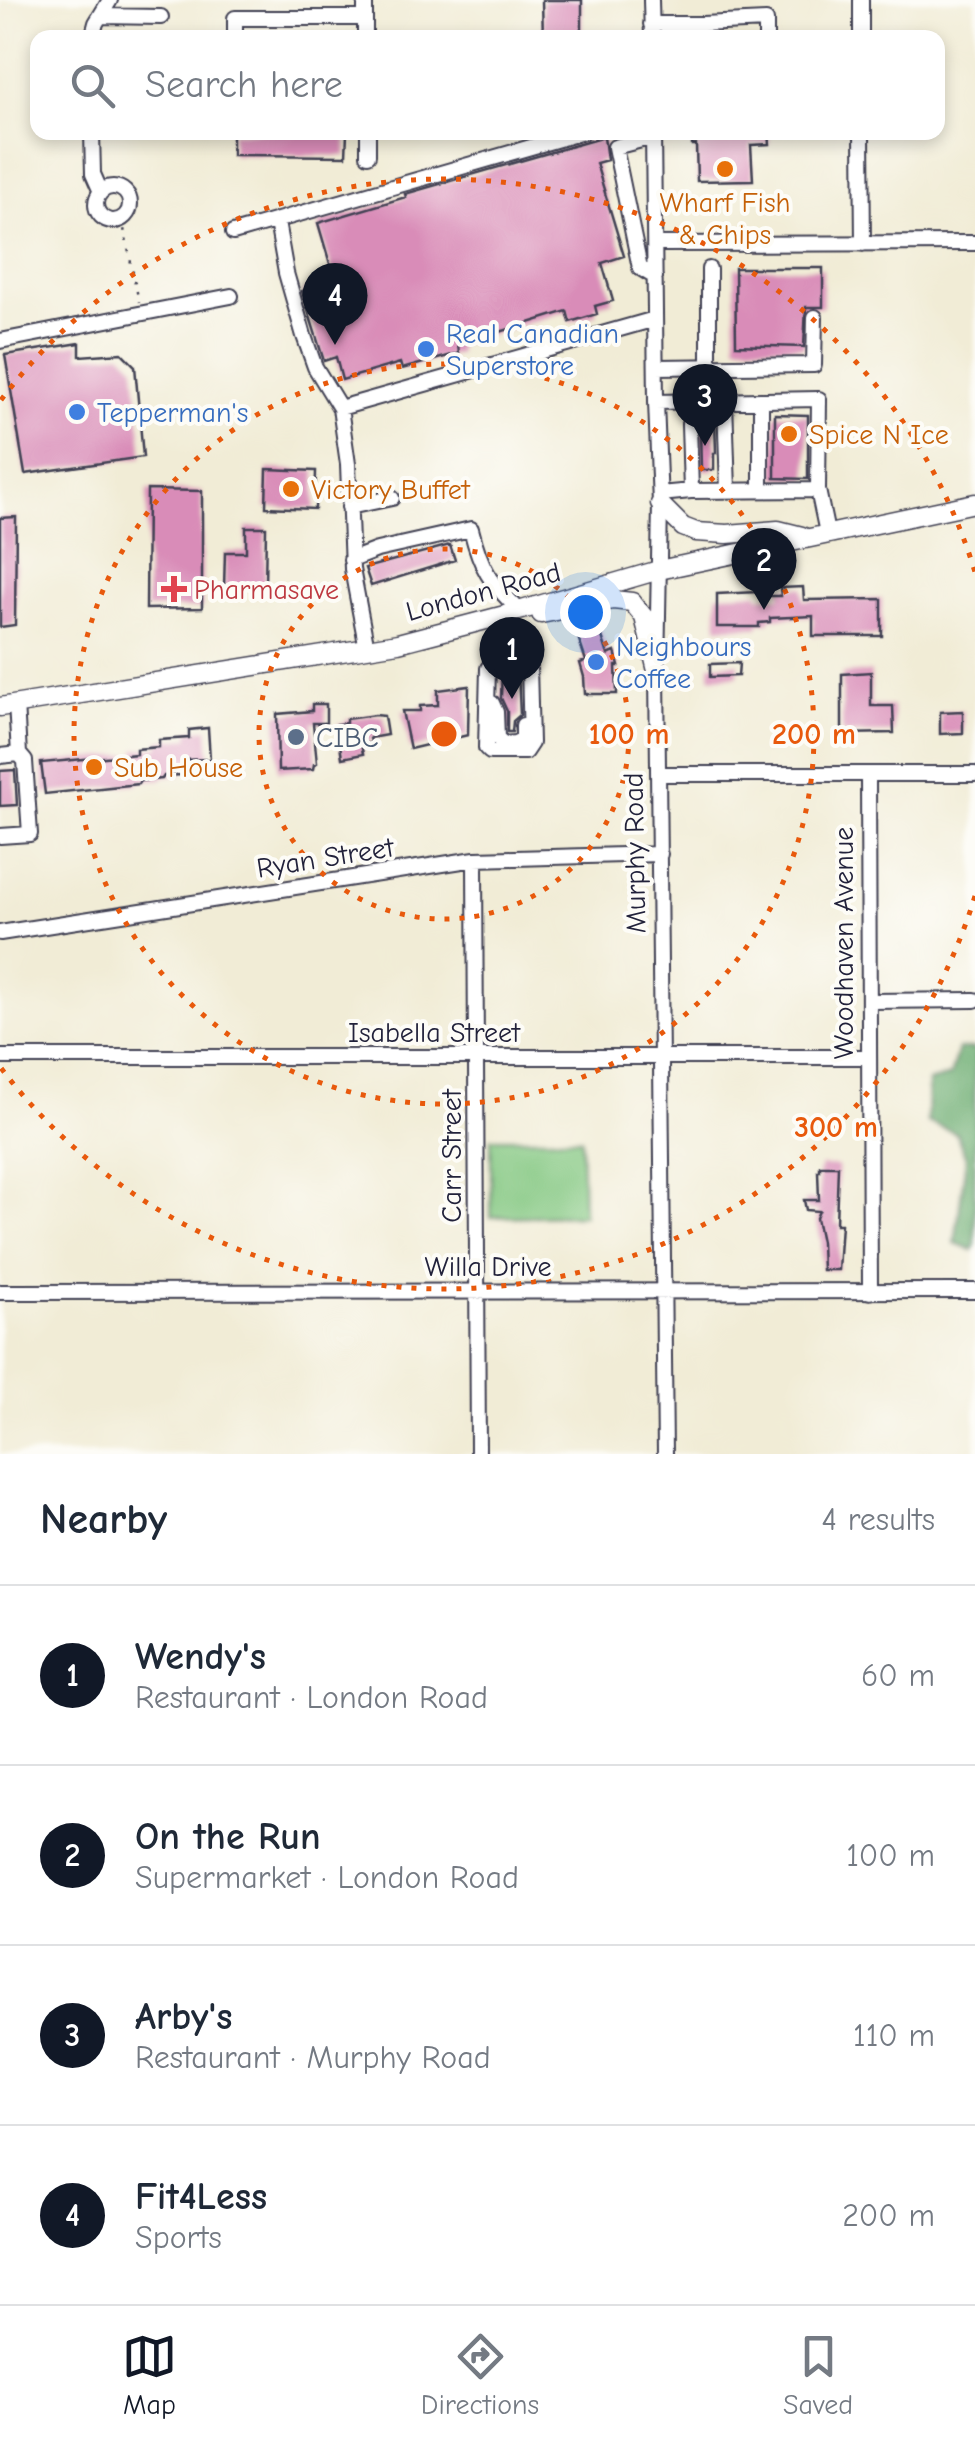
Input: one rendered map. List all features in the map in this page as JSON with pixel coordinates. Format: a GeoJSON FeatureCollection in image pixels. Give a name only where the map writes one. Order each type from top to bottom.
{"type":"FeatureCollection","features":[{"type":"Feature","properties":{"kind":"main road"},"geometry":{"type":"LineString","coordinates":[[660,499],[683,527],[696,532],[778,530],[807,538]]}},
{"type":"Feature","properties":{"kind":"main road","name":"London Road"},"geometry":{"type":"LineString","coordinates":[[8,706],[367,648],[508,614],[659,570],[975,503]]}},
{"type":"Feature","properties":{"kind":"main road"},"geometry":{"type":"LineString","coordinates":[[508,614],[546,614],[613,600],[628,601],[644,617],[657,671]]}},
{"type":"Feature","properties":{"kind":"street"},"geometry":{"type":"LineString","coordinates":[[95,30],[110,0]]}},
{"type":"Feature","properties":{"kind":"street"},"geometry":{"type":"LineString","coordinates":[[365,0],[365,30]]}},
{"type":"Feature","properties":{"kind":"street"},"geometry":{"type":"LineString","coordinates":[[651,0],[651,30]]}},
{"type":"Feature","properties":{"kind":"street"},"geometry":{"type":"LineString","coordinates":[[861,0],[861,30]]}},
{"type":"Feature","properties":{"kind":"street"},"geometry":{"type":"LineString","coordinates":[[100,16],[161,17]]}},
{"type":"Feature","properties":{"kind":"street"},"geometry":{"type":"LineString","coordinates":[[235,30],[234,18],[365,18]]}},
{"type":"Feature","properties":{"kind":"street"},"geometry":{"type":"LineString","coordinates":[[702,30],[766,22],[766,30]]}},
{"type":"Feature","properties":{"kind":"street"},"geometry":{"type":"LineString","coordinates":[[92,140],[93,174],[101,192]]}},
{"type":"Feature","properties":{"kind":"street"},"geometry":{"type":"LineString","coordinates":[[368,140],[368,155]]}},
{"type":"Feature","properties":{"kind":"street"},"geometry":{"type":"LineString","coordinates":[[233,233],[556,140]]}},
{"type":"Feature","properties":{"kind":"street"},"geometry":{"type":"LineString","coordinates":[[637,140],[615,147],[640,268],[655,277]]}},
{"type":"Feature","properties":{"kind":"street","name":"Murphy Road"},"geometry":{"type":"LineString","coordinates":[[653,140],[660,499],[657,671],[665,1454]]}},
{"type":"Feature","properties":{"kind":"street"},"geometry":{"type":"LineString","coordinates":[[862,140],[864,244]]}},
{"type":"Feature","properties":{"kind":"street"},"geometry":{"type":"LineString","coordinates":[[117,187],[127,194],[131,204],[122,219],[112,221],[98,212],[96,202],[101,192],[117,187]]}},
{"type":"Feature","properties":{"kind":"street"},"geometry":{"type":"LineString","coordinates":[[276,222],[304,336],[315,367],[340,408],[348,464],[351,560],[367,648]]}},
{"type":"Feature","properties":{"kind":"street"},"geometry":{"type":"LineString","coordinates":[[655,244],[975,244]]}},
{"type":"Feature","properties":{"kind":"street"},"geometry":{"type":"LineString","coordinates":[[709,269],[709,367]]}},
{"type":"Feature","properties":{"kind":"street"},"geometry":{"type":"LineString","coordinates":[[0,341],[232,296]]}},
{"type":"Feature","properties":{"kind":"street"},"geometry":{"type":"LineString","coordinates":[[656,368],[814,365],[815,318]]}},
{"type":"Feature","properties":{"kind":"street"},"geometry":{"type":"LineString","coordinates":[[340,408],[655,319]]}},
{"type":"Feature","properties":{"kind":"street"},"geometry":{"type":"LineString","coordinates":[[691,491],[688,458],[692,416],[725,405],[761,400],[819,399],[818,490],[826,534]]}},
{"type":"Feature","properties":{"kind":"street"},"geometry":{"type":"LineString","coordinates":[[761,400],[761,490]]}},
{"type":"Feature","properties":{"kind":"street"},"geometry":{"type":"LineString","coordinates":[[656,402],[725,405]]}},
{"type":"Feature","properties":{"kind":"street"},"geometry":{"type":"LineString","coordinates":[[725,405],[728,490]]}},
{"type":"Feature","properties":{"kind":"street"},"geometry":{"type":"LineString","coordinates":[[660,499],[691,491],[818,490]]}},
{"type":"Feature","properties":{"kind":"street"},"geometry":{"type":"LineString","coordinates":[[349,507],[392,498]]}},
{"type":"Feature","properties":{"kind":"street"},"geometry":{"type":"LineString","coordinates":[[351,560],[376,550],[471,529],[478,557],[508,614],[508,648],[488,668],[486,748],[490,752],[525,752],[532,743],[529,666],[508,648]]}},
{"type":"Feature","properties":{"kind":"street"},"geometry":{"type":"LineString","coordinates":[[0,836],[30,834],[25,761],[19,754],[8,706]]}},
{"type":"Feature","properties":{"kind":"street"},"geometry":{"type":"LineString","coordinates":[[0,756],[19,754]]}},
{"type":"Feature","properties":{"kind":"street"},"geometry":{"type":"LineString","coordinates":[[658,774],[975,774]]}},
{"type":"Feature","properties":{"kind":"street","name":"Woodhaven Avenue"},"geometry":{"type":"LineString","coordinates":[[868,774],[870,1292]]}},
{"type":"Feature","properties":{"kind":"street","name":"Ryan Street"},"geometry":{"type":"LineString","coordinates":[[0,933],[475,859],[660,854]]}},
{"type":"Feature","properties":{"kind":"street","name":"Carr Street"},"geometry":{"type":"LineString","coordinates":[[475,859],[478,1454]]}},
{"type":"Feature","properties":{"kind":"street"},"geometry":{"type":"LineString","coordinates":[[868,1001],[975,1000]]}},
{"type":"Feature","properties":{"kind":"street","name":"Isabella Street"},"geometry":{"type":"LineString","coordinates":[[0,1057],[868,1057]]}},
{"type":"Feature","properties":{"kind":"street","name":"Willa Drive"},"geometry":{"type":"LineString","coordinates":[[0,1292],[975,1290]]}},
{"type":"Feature","properties":{"kind":"path"},"geometry":{"type":"LineString","coordinates":[[122,219],[141,314]]}},
{"type":"Feature","properties":{"kind":"green space"},"geometry":{"type":"Polygon","coordinates":[[[958,1049],[975,1049],[973,1250],[955,1243],[966,1158],[956,1133],[927,1122],[928,1082],[950,1076],[958,1049]]]}},
{"type":"Feature","properties":{"kind":"green space"},"geometry":{"type":"Polygon","coordinates":[[[491,1138],[581,1138],[583,1215],[491,1217],[491,1138]]]}},
{"type":"Feature","properties":{"kind":"building"},"geometry":{"type":"Polygon","coordinates":[[[542,0],[582,0],[582,30],[543,30],[542,0]]]}},
{"type":"Feature","properties":{"kind":"building"},"geometry":{"type":"Polygon","coordinates":[[[232,140],[347,140],[346,156],[232,155],[232,140]]]}},
{"type":"Feature","properties":{"kind":"building"},"geometry":{"type":"Polygon","coordinates":[[[604,140],[607,160],[596,163],[624,256],[602,263],[613,301],[595,306],[597,314],[570,322],[567,311],[458,345],[459,353],[402,369],[400,363],[342,380],[336,357],[324,361],[302,291],[335,281],[318,223],[406,197],[405,194],[604,140]]]}},
{"type":"Feature","properties":{"kind":"building"},"geometry":{"type":"Polygon","coordinates":[[[692,140],[770,140],[770,144],[751,145],[753,180],[697,181],[696,145],[692,145],[692,140]]]}},
{"type":"Feature","properties":{"kind":"building"},"geometry":{"type":"Polygon","coordinates":[[[735,268],[823,268],[823,307],[806,307],[804,347],[736,345],[735,268]]]}},
{"type":"Feature","properties":{"kind":"building","name":"Tepperman's"},"geometry":{"type":"Polygon","coordinates":[[[80,343],[80,356],[122,353],[135,366],[143,457],[25,474],[5,355],[80,343]]]}},
{"type":"Feature","properties":{"kind":"building"},"geometry":{"type":"Polygon","coordinates":[[[775,414],[808,415],[808,479],[775,478],[775,414]]]}},
{"type":"Feature","properties":{"kind":"building"},"geometry":{"type":"Polygon","coordinates":[[[715,420],[714,470],[701,470],[700,426],[715,420]]]}},
{"type":"Feature","properties":{"kind":"building","name":"Victory Buffet"},"geometry":{"type":"Polygon","coordinates":[[[267,469],[316,471],[315,509],[266,507],[267,469]]]}},
{"type":"Feature","properties":{"kind":"building"},"geometry":{"type":"Polygon","coordinates":[[[147,490],[202,491],[202,608],[146,609],[147,490]]]}},
{"type":"Feature","properties":{"kind":"building"},"geometry":{"type":"Polygon","coordinates":[[[16,517],[15,625],[0,627],[0,518],[16,517]]]}},
{"type":"Feature","properties":{"kind":"building"},"geometry":{"type":"Polygon","coordinates":[[[246,527],[266,527],[265,588],[224,587],[225,552],[246,552],[246,527]]]}},
{"type":"Feature","properties":{"kind":"building"},"geometry":{"type":"Polygon","coordinates":[[[450,545],[455,560],[371,586],[365,568],[450,545]]]}},
{"type":"Feature","properties":{"kind":"building"},"geometry":{"type":"Polygon","coordinates":[[[803,587],[804,600],[882,599],[882,636],[813,636],[813,616],[770,618],[770,622],[759,623],[759,627],[717,627],[717,594],[758,592],[759,596],[781,596],[780,588],[803,587]]]}},
{"type":"Feature","properties":{"kind":"building"},"geometry":{"type":"Polygon","coordinates":[[[598,624],[608,655],[615,652],[619,666],[617,694],[585,694],[580,663],[586,661],[576,631],[598,624]]]}},
{"type":"Feature","properties":{"kind":"building"},"geometry":{"type":"Polygon","coordinates":[[[739,663],[738,676],[710,677],[710,664],[739,663]]]}},
{"type":"Feature","properties":{"kind":"building"},"geometry":{"type":"Polygon","coordinates":[[[502,669],[518,671],[520,715],[513,721],[512,732],[507,732],[507,711],[501,698],[502,669]]]}},
{"type":"Feature","properties":{"kind":"building"},"geometry":{"type":"Polygon","coordinates":[[[871,672],[871,706],[893,706],[894,733],[842,734],[842,674],[871,672]]]}},
{"type":"Feature","properties":{"kind":"building"},"geometry":{"type":"Polygon","coordinates":[[[469,686],[468,735],[410,749],[402,711],[438,705],[438,690],[469,686]]]}},
{"type":"Feature","properties":{"kind":"building","name":"CIBC"},"geometry":{"type":"Polygon","coordinates":[[[312,704],[326,704],[326,723],[313,723],[317,763],[313,769],[278,771],[277,714],[312,711],[312,704]]]}},
{"type":"Feature","properties":{"kind":"building"},"geometry":{"type":"Polygon","coordinates":[[[963,711],[963,733],[940,734],[940,712],[963,711]]]}},
{"type":"Feature","properties":{"kind":"building"},"geometry":{"type":"Polygon","coordinates":[[[384,716],[387,735],[361,744],[363,754],[342,758],[337,724],[384,716]]]}},
{"type":"Feature","properties":{"kind":"building"},"geometry":{"type":"Polygon","coordinates":[[[208,728],[210,759],[182,760],[183,775],[45,794],[41,763],[136,754],[136,749],[159,747],[159,740],[189,738],[189,730],[208,728]]]}},
{"type":"Feature","properties":{"kind":"building"},"geometry":{"type":"Polygon","coordinates":[[[15,770],[17,805],[0,806],[0,771],[15,770]]]}},
{"type":"Feature","properties":{"kind":"building"},"geometry":{"type":"Polygon","coordinates":[[[820,1166],[838,1166],[838,1270],[822,1270],[816,1218],[819,1211],[806,1210],[804,1200],[819,1200],[820,1166]]]}},
{"type":"Feature","properties":{"kind":"place","name":"Wharf Fish & Chips"},"geometry":{"type":"Point","coordinates":[725,169]}},
{"type":"Feature","properties":{"kind":"place","name":"Fit4Less"},"geometry":{"type":"Point","coordinates":[335,345]}},
{"type":"Feature","properties":{"kind":"place","name":"Real Canadian Superstore"},"geometry":{"type":"Point","coordinates":[426,349]}},
{"type":"Feature","properties":{"kind":"place","name":"Tepperman's"},"geometry":{"type":"Point","coordinates":[77,412]}},
{"type":"Feature","properties":{"kind":"place","name":"Spice N Ice"},"geometry":{"type":"Point","coordinates":[789,434]}},
{"type":"Feature","properties":{"kind":"place","name":"Arby's"},"geometry":{"type":"Point","coordinates":[705,446]}},
{"type":"Feature","properties":{"kind":"place","name":"Victory Buffet"},"geometry":{"type":"Point","coordinates":[291,489]}},
{"type":"Feature","properties":{"kind":"place","name":"Pharmasave"},"geometry":{"type":"Point","coordinates":[174,589]}},
{"type":"Feature","properties":{"kind":"place","name":"On the Run"},"geometry":{"type":"Point","coordinates":[764,610]}},
{"type":"Feature","properties":{"kind":"place","name":"Neighbours Coffee"},"geometry":{"type":"Point","coordinates":[596,662]}},
{"type":"Feature","properties":{"kind":"place","name":"Wendy's"},"geometry":{"type":"Point","coordinates":[512,699]}},
{"type":"Feature","properties":{"kind":"place","name":"CIBC"},"geometry":{"type":"Point","coordinates":[296,737]}},
{"type":"Feature","properties":{"kind":"place","name":"Sub House"},"geometry":{"type":"Point","coordinates":[94,767]}}]}
